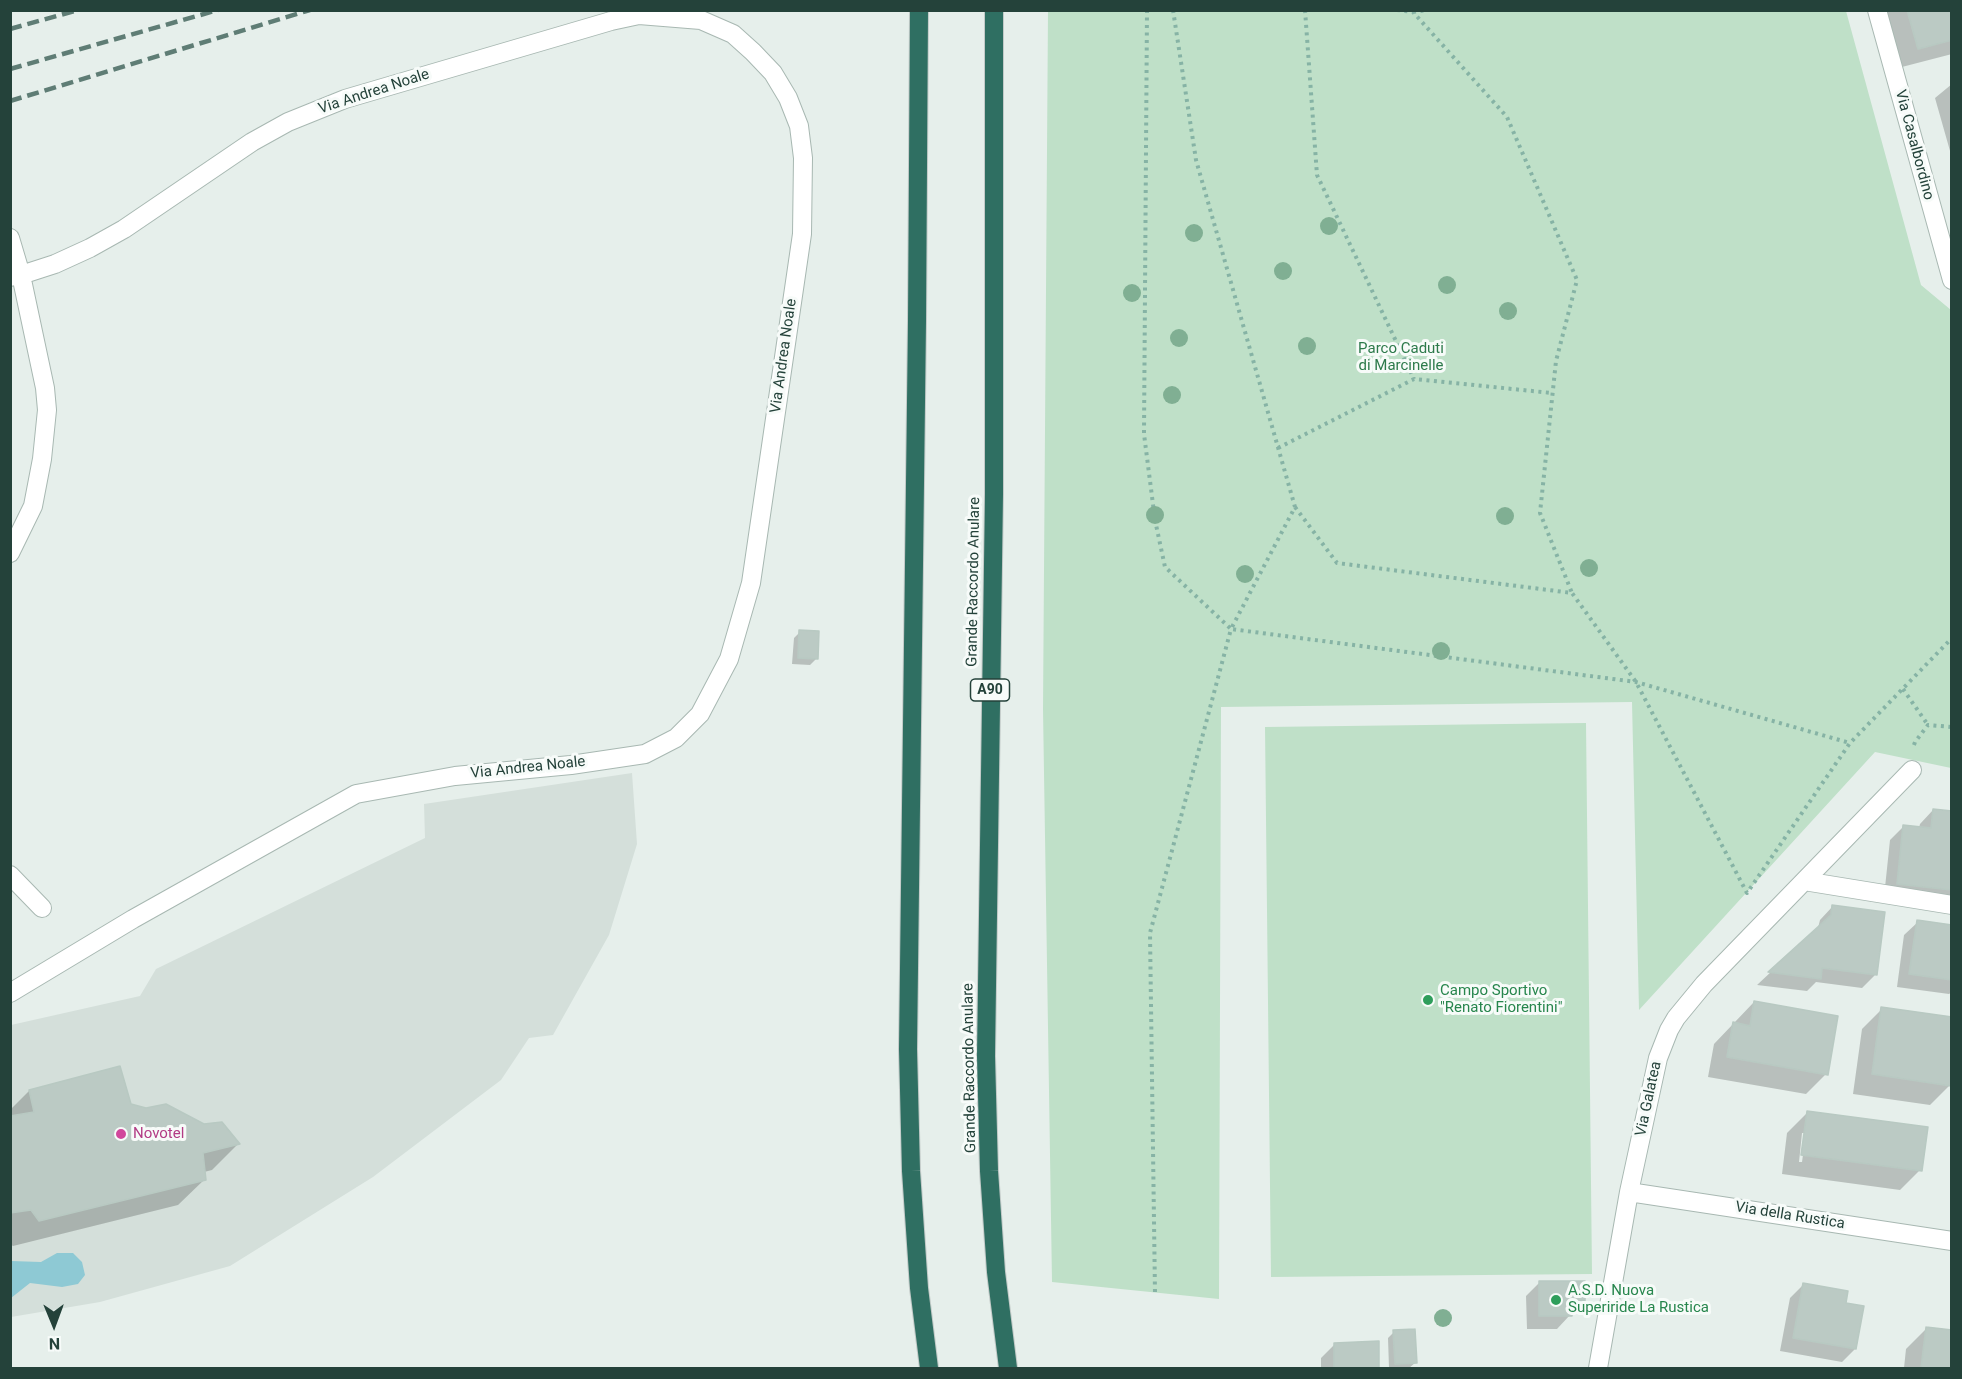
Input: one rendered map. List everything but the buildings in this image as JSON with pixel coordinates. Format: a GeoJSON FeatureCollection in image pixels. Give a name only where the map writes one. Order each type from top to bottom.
{"type":"FeatureCollection","features":[{"type":"Feature","properties":{"kind":"highway"},"geometry":{"type":"LineString","coordinates":[[918,10],[917,321],[908,1049],[911,1161],[919,1288],[929,1368]]}},
{"type":"Feature","properties":{"kind":"highway","name":"Grande Raccordo Anulare"},"geometry":{"type":"LineString","coordinates":[[994,10],[994,494],[986,1056],[989,1171],[996,1272],[1008,1368]]}},
{"type":"Feature","properties":{"kind":"street","name":"Via Casalbordino"},"geometry":{"type":"LineString","coordinates":[[1877,10],[1952,280]]}},
{"type":"Feature","properties":{"kind":"street","name":"Via Andrea Noale"},"geometry":{"type":"LineString","coordinates":[[10,993],[133,919],[356,794],[455,776],[571,765],[645,754],[676,738],[700,714],[729,659],[751,584],[802,234],[803,158],[799,126],[788,98],[773,73],[733,34],[700,20],[666,16],[630,17],[345,99],[288,122],[252,142],[124,229],[64,260],[16,276]]}},
{"type":"Feature","properties":{"kind":"street"},"geometry":{"type":"LineString","coordinates":[[10,238],[16,276],[45,388],[47,410],[42,459],[33,506],[10,553]]}},
{"type":"Feature","properties":{"kind":"street","name":"Via Galatea"},"geometry":{"type":"LineString","coordinates":[[1598,1368],[1629,1192],[1658,1058],[1669,1030],[1704,984],[1912,770]]}},
{"type":"Feature","properties":{"kind":"street"},"geometry":{"type":"LineString","coordinates":[[10,875],[42,908]]}},
{"type":"Feature","properties":{"kind":"street"},"geometry":{"type":"LineString","coordinates":[[1804,881],[1952,905]]}},
{"type":"Feature","properties":{"kind":"street","name":"Via della Rustica"},"geometry":{"type":"LineString","coordinates":[[1629,1192],[1952,1241]]}},
{"type":"Feature","properties":{"kind":"path"},"geometry":{"type":"LineString","coordinates":[[1147,10],[1144,434],[1155,520],[1165,567],[1231,629],[1636,682],[1850,744]]}},
{"type":"Feature","properties":{"kind":"path"},"geometry":{"type":"LineString","coordinates":[[1173,10],[1196,160],[1296,507],[1337,562],[1572,593]]}},
{"type":"Feature","properties":{"kind":"path"},"geometry":{"type":"LineString","coordinates":[[1305,10],[1317,175],[1414,379]]}},
{"type":"Feature","properties":{"kind":"path"},"geometry":{"type":"LineString","coordinates":[[1397,10],[1413,12],[1428,10]]}},
{"type":"Feature","properties":{"kind":"path"},"geometry":{"type":"LineString","coordinates":[[1413,12],[1507,117],[1577,280],[1556,361],[1540,513],[1572,593],[1636,682],[1747,893],[1850,744],[1952,639]]}},
{"type":"Feature","properties":{"kind":"path"},"geometry":{"type":"LineString","coordinates":[[1278,448],[1414,379],[1552,393]]}},
{"type":"Feature","properties":{"kind":"path"},"geometry":{"type":"LineString","coordinates":[[1155,1293],[1150,933],[1231,629],[1296,507]]}},
{"type":"Feature","properties":{"kind":"path"},"geometry":{"type":"LineString","coordinates":[[1903,689],[1928,725]]}},
{"type":"Feature","properties":{"kind":"path"},"geometry":{"type":"LineString","coordinates":[[1928,725],[1952,727]]}},
{"type":"Feature","properties":{"kind":"path"},"geometry":{"type":"LineString","coordinates":[[1912,770],[1915,742],[1928,725]]}},
{"type":"Feature","properties":{"kind":"shaded area"},"geometry":{"type":"Polygon","coordinates":[[[632,773],[637,844],[609,935],[553,1035],[529,1038],[501,1080],[373,1177],[230,1266],[100,1302],[11,1317],[11,1025],[140,996],[156,969],[425,838],[424,804],[632,773]]]}},
{"type":"Feature","properties":{"kind":"green space","name":"Parco Caduti di Marcinelle"},"geometry":{"type":"Polygon","coordinates":[[[1048,11],[1846,11],[1921,285],[1951,310],[1951,768],[1875,752],[1639,1010],[1632,702],[1221,707],[1219,1299],[1052,1282],[1043,709],[1048,11]]]}},
{"type":"Feature","properties":{"kind":"green space","name":"Campo Sportivo \"Renato Fiorentini\""},"geometry":{"type":"Polygon","coordinates":[[[1586,723],[1592,1274],[1271,1277],[1265,727],[1586,723]]]}},
{"type":"Feature","properties":{"kind":"water"},"geometry":{"type":"Polygon","coordinates":[[[57,1253],[73,1253],[82,1262],[85,1275],[78,1284],[62,1287],[30,1283],[11,1298],[11,1261],[41,1262],[57,1253]]]}},
{"type":"Feature","properties":{"kind":"railway"},"geometry":{"type":"LineString","coordinates":[[10,29],[78,10]]}},
{"type":"Feature","properties":{"kind":"railway"},"geometry":{"type":"LineString","coordinates":[[10,69],[218,10]]}},
{"type":"Feature","properties":{"kind":"railway"},"geometry":{"type":"LineString","coordinates":[[10,101],[310,10]]}},
{"type":"Feature","properties":{"kind":"place","name":"Campo Sportivo \"Renato Fiorentini\""},"geometry":{"type":"Point","coordinates":[1428,1000]}},
{"type":"Feature","properties":{"kind":"place","name":"Novotel"},"geometry":{"type":"Point","coordinates":[121,1134]}},
{"type":"Feature","properties":{"kind":"place","name":"A.S.D. Nuova Superiride La Rustica"},"geometry":{"type":"Point","coordinates":[1556,1300]}}]}
